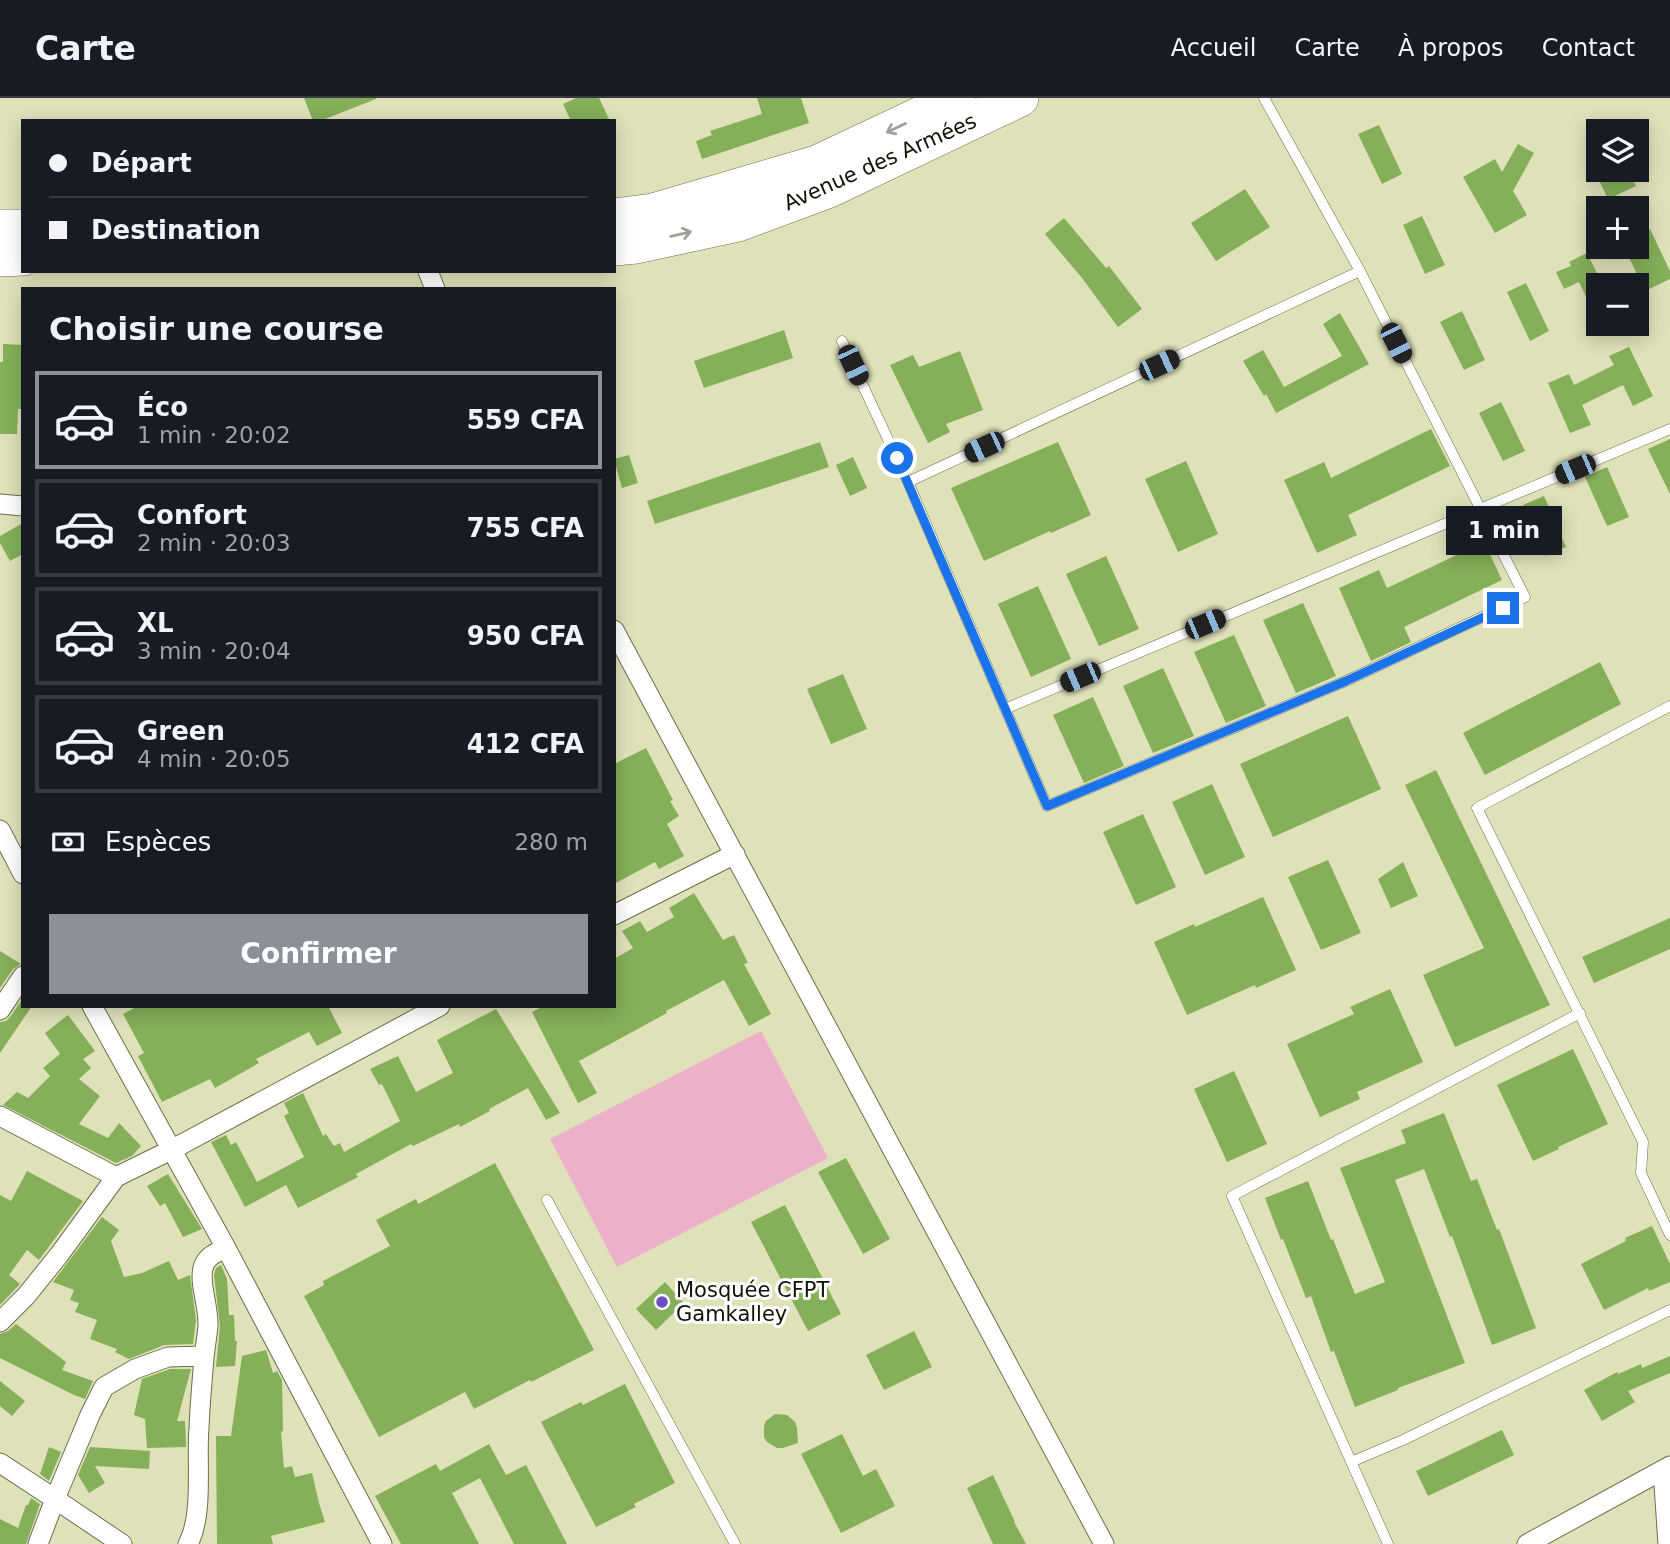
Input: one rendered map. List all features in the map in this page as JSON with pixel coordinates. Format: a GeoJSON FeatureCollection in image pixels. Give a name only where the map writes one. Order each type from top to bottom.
{"type":"FeatureCollection","features":[{"type":"Feature","properties":{"kind":"highway","name":"Avenue des Armées"},"geometry":{"type":"LineString","coordinates":[[616,217],[653,212],[817,164],[957,98]]}},
{"type":"Feature","properties":{"kind":"highway","name":"Avenue des Armées"},"geometry":{"type":"LineString","coordinates":[[616,247],[738,223],[827,190],[1020,98]]}},
{"type":"Feature","properties":{"kind":"highway"},"geometry":{"type":"LineString","coordinates":[[0,228],[21,228]]}},
{"type":"Feature","properties":{"kind":"highway"},"geometry":{"type":"LineString","coordinates":[[0,258],[21,257]]}},
{"type":"Feature","properties":{"kind":"street"},"geometry":{"type":"LineString","coordinates":[[0,505],[21,506]]}},
{"type":"Feature","properties":{"kind":"street"},"geometry":{"type":"LineString","coordinates":[[616,634],[1104,1544]]}},
{"type":"Feature","properties":{"kind":"street"},"geometry":{"type":"LineString","coordinates":[[0,830],[21,870]]}},
{"type":"Feature","properties":{"kind":"street"},"geometry":{"type":"LineString","coordinates":[[616,914],[735,854]]}},
{"type":"Feature","properties":{"kind":"street"},"geometry":{"type":"LineString","coordinates":[[0,1010],[21,979]]}},
{"type":"Feature","properties":{"kind":"street"},"geometry":{"type":"LineString","coordinates":[[93,1008],[226,1248],[382,1544]]}},
{"type":"Feature","properties":{"kind":"street"},"geometry":{"type":"LineString","coordinates":[[0,1322],[26,1296],[59,1255],[116,1177],[172,1150],[436,1008]]}},
{"type":"Feature","properties":{"kind":"street"},"geometry":{"type":"LineString","coordinates":[[0,1116],[116,1177]]}},
{"type":"Feature","properties":{"kind":"street"},"geometry":{"type":"LineString","coordinates":[[188,1544],[197,1507],[198,1432],[208,1328],[203,1266],[207,1258],[226,1248]]}},
{"type":"Feature","properties":{"kind":"street"},"geometry":{"type":"LineString","coordinates":[[38,1544],[104,1387],[135,1369],[168,1357],[204,1356]]}},
{"type":"Feature","properties":{"kind":"street"},"geometry":{"type":"LineString","coordinates":[[0,1464],[122,1544]]}},
{"type":"Feature","properties":{"kind":"street"},"geometry":{"type":"LineString","coordinates":[[1527,1544],[1666,1468],[1668,1544]]}},
{"type":"Feature","properties":{"kind":"lane"},"geometry":{"type":"LineString","coordinates":[[842,341],[908,482],[1047,806],[1346,681],[1525,597],[1360,271],[1264,98]]}},
{"type":"Feature","properties":{"kind":"lane"},"geometry":{"type":"LineString","coordinates":[[908,482],[1360,271]]}},
{"type":"Feature","properties":{"kind":"lane"},"geometry":{"type":"LineString","coordinates":[[1005,709],[1670,429]]}},
{"type":"Feature","properties":{"kind":"lane"},"geometry":{"type":"LineString","coordinates":[[1670,706],[1478,808],[1643,1142],[1641,1173],[1670,1236]]}},
{"type":"Feature","properties":{"kind":"lane"},"geometry":{"type":"LineString","coordinates":[[1388,1544],[1232,1196],[1580,1013]]}},
{"type":"Feature","properties":{"kind":"lane"},"geometry":{"type":"LineString","coordinates":[[547,1199],[735,1544]]}},
{"type":"Feature","properties":{"kind":"lane"},"geometry":{"type":"LineString","coordinates":[[1351,1462],[1403,1440],[1670,1310]]}},
{"type":"Feature","properties":{"kind":"shaded area"},"geometry":{"type":"Polygon","coordinates":[[[761,1031],[828,1158],[617,1267],[550,1139],[761,1031]]]}},
{"type":"Feature","properties":{"kind":"building"},"geometry":{"type":"Polygon","coordinates":[[[304,98],[376,98],[325,119],[312,119],[304,98]]]}},
{"type":"Feature","properties":{"kind":"building"},"geometry":{"type":"Polygon","coordinates":[[[576,98],[599,98],[609,119],[570,119],[563,104],[576,98]]]}},
{"type":"Feature","properties":{"kind":"building"},"geometry":{"type":"Polygon","coordinates":[[[757,98],[801,98],[809,123],[702,159],[696,141],[712,135],[710,131],[762,114],[757,98]]]}},
{"type":"Feature","properties":{"kind":"building"},"geometry":{"type":"Polygon","coordinates":[[[1379,125],[1402,174],[1382,184],[1358,134],[1379,125]]]}},
{"type":"Feature","properties":{"kind":"building"},"geometry":{"type":"Polygon","coordinates":[[[1518,144],[1534,153],[1513,191],[1527,215],[1495,233],[1463,177],[1495,159],[1502,172],[1518,144]]]}},
{"type":"Feature","properties":{"kind":"building"},"geometry":{"type":"Polygon","coordinates":[[[1600,182],[1634,182],[1636,186],[1614,196],[1607,196],[1600,182]]]}},
{"type":"Feature","properties":{"kind":"building"},"geometry":{"type":"Polygon","coordinates":[[[1245,189],[1270,227],[1216,261],[1191,223],[1245,189]]]}},
{"type":"Feature","properties":{"kind":"building"},"geometry":{"type":"Polygon","coordinates":[[[1422,216],[1445,265],[1425,274],[1403,225],[1422,216]]]}},
{"type":"Feature","properties":{"kind":"building"},"geometry":{"type":"Polygon","coordinates":[[[1064,218],[1106,268],[1109,266],[1142,309],[1118,327],[1045,234],[1064,218]]]}},
{"type":"Feature","properties":{"kind":"building"},"geometry":{"type":"Polygon","coordinates":[[[1649,229],[1670,271],[1670,279],[1649,289],[1649,273],[1636,273],[1630,259],[1649,259],[1649,229]]]}},
{"type":"Feature","properties":{"kind":"building"},"geometry":{"type":"Polygon","coordinates":[[[1586,254],[1586,259],[1590,259],[1597,273],[1586,273],[1586,297],[1579,282],[1564,289],[1556,272],[1571,266],[1569,262],[1586,254]]]}},
{"type":"Feature","properties":{"kind":"building"},"geometry":{"type":"Polygon","coordinates":[[[1526,283],[1549,331],[1530,341],[1507,292],[1526,283]]]}},
{"type":"Feature","properties":{"kind":"building"},"geometry":{"type":"Polygon","coordinates":[[[1462,311],[1485,360],[1464,370],[1440,322],[1462,311]]]}},
{"type":"Feature","properties":{"kind":"building"},"geometry":{"type":"Polygon","coordinates":[[[1340,313],[1369,364],[1276,413],[1243,361],[1263,350],[1284,387],[1342,356],[1323,324],[1340,313]]]}},
{"type":"Feature","properties":{"kind":"building"},"geometry":{"type":"Polygon","coordinates":[[[784,330],[793,358],[704,388],[694,361],[784,330]]]}},
{"type":"Feature","properties":{"kind":"building"},"geometry":{"type":"Polygon","coordinates":[[[3,344],[21,345],[21,409],[18,409],[17,434],[0,434],[0,362],[3,362],[3,344]]]}},
{"type":"Feature","properties":{"kind":"building"},"geometry":{"type":"Polygon","coordinates":[[[1629,347],[1653,396],[1633,406],[1623,385],[1582,405],[1591,425],[1570,433],[1548,383],[1569,374],[1574,385],[1614,365],[1609,356],[1629,347]]]}},
{"type":"Feature","properties":{"kind":"building"},"geometry":{"type":"Polygon","coordinates":[[[960,351],[983,410],[946,424],[950,432],[928,443],[890,365],[913,355],[919,367],[960,351]]]}},
{"type":"Feature","properties":{"kind":"building"},"geometry":{"type":"Polygon","coordinates":[[[1501,402],[1525,451],[1503,461],[1479,413],[1501,402]]]}},
{"type":"Feature","properties":{"kind":"building"},"geometry":{"type":"Polygon","coordinates":[[[1431,429],[1450,466],[1348,515],[1357,535],[1317,553],[1284,480],[1324,462],[1331,478],[1431,429]]]}},
{"type":"Feature","properties":{"kind":"building"},"geometry":{"type":"Polygon","coordinates":[[[1670,439],[1670,494],[1648,449],[1670,439]]]}},
{"type":"Feature","properties":{"kind":"building"},"geometry":{"type":"Polygon","coordinates":[[[820,442],[829,467],[655,524],[647,501],[820,442]]]}},
{"type":"Feature","properties":{"kind":"building"},"geometry":{"type":"Polygon","coordinates":[[[1058,442],[1091,515],[984,561],[951,488],[1058,442]]]}},
{"type":"Feature","properties":{"kind":"building"},"geometry":{"type":"Polygon","coordinates":[[[629,455],[638,483],[622,488],[616,458],[629,455]]]}},
{"type":"Feature","properties":{"kind":"building"},"geometry":{"type":"Polygon","coordinates":[[[853,457],[867,488],[850,496],[836,465],[853,457]]]}},
{"type":"Feature","properties":{"kind":"building"},"geometry":{"type":"Polygon","coordinates":[[[1186,461],[1218,534],[1178,552],[1145,479],[1186,461]]]}},
{"type":"Feature","properties":{"kind":"building"},"geometry":{"type":"Polygon","coordinates":[[[1607,467],[1629,517],[1607,526],[1585,477],[1607,467]]]}},
{"type":"Feature","properties":{"kind":"building"},"geometry":{"type":"Polygon","coordinates":[[[1544,496],[1566,547],[1545,556],[1523,505],[1544,496]]]}},
{"type":"Feature","properties":{"kind":"building"},"geometry":{"type":"Polygon","coordinates":[[[21,524],[21,555],[10,561],[0,543],[0,536],[21,524]]]}},
{"type":"Feature","properties":{"kind":"building"},"geometry":{"type":"Polygon","coordinates":[[[1484,542],[1502,580],[1404,627],[1411,642],[1371,661],[1339,588],[1379,570],[1387,588],[1484,542]]]}},
{"type":"Feature","properties":{"kind":"building"},"geometry":{"type":"Polygon","coordinates":[[[1106,556],[1139,629],[1099,646],[1066,574],[1106,556]]]}},
{"type":"Feature","properties":{"kind":"building"},"geometry":{"type":"Polygon","coordinates":[[[1038,586],[1071,659],[1031,677],[998,604],[1038,586]]]}},
{"type":"Feature","properties":{"kind":"building"},"geometry":{"type":"Polygon","coordinates":[[[1303,603],[1336,676],[1296,693],[1263,620],[1303,603]]]}},
{"type":"Feature","properties":{"kind":"building"},"geometry":{"type":"Polygon","coordinates":[[[1234,635],[1266,706],[1226,723],[1194,652],[1234,635]]]}},
{"type":"Feature","properties":{"kind":"building"},"geometry":{"type":"Polygon","coordinates":[[[1600,662],[1621,704],[1485,775],[1463,733],[1600,662]]]}},
{"type":"Feature","properties":{"kind":"building"},"geometry":{"type":"Polygon","coordinates":[[[1163,668],[1194,736],[1153,753],[1123,686],[1163,668]]]}},
{"type":"Feature","properties":{"kind":"building"},"geometry":{"type":"Polygon","coordinates":[[[843,674],[867,729],[831,744],[807,689],[843,674]]]}},
{"type":"Feature","properties":{"kind":"building"},"geometry":{"type":"Polygon","coordinates":[[[1093,697],[1124,766],[1084,783],[1053,715],[1093,697]]]}},
{"type":"Feature","properties":{"kind":"building"},"geometry":{"type":"Polygon","coordinates":[[[1348,716],[1381,789],[1273,837],[1240,764],[1348,716]]]}},
{"type":"Feature","properties":{"kind":"building"},"geometry":{"type":"Polygon","coordinates":[[[646,748],[679,816],[667,824],[684,856],[659,869],[655,862],[616,883],[616,763],[646,748]]]}},
{"type":"Feature","properties":{"kind":"building"},"geometry":{"type":"Polygon","coordinates":[[[1436,770],[1550,1005],[1455,1047],[1423,975],[1484,948],[1405,785],[1436,770]]]}},
{"type":"Feature","properties":{"kind":"building"},"geometry":{"type":"Polygon","coordinates":[[[1212,784],[1245,857],[1205,875],[1172,802],[1212,784]]]}},
{"type":"Feature","properties":{"kind":"building"},"geometry":{"type":"Polygon","coordinates":[[[1143,814],[1176,887],[1136,905],[1103,832],[1143,814]]]}},
{"type":"Feature","properties":{"kind":"building"},"geometry":{"type":"Polygon","coordinates":[[[1328,860],[1361,933],[1321,950],[1288,877],[1328,860]]]}},
{"type":"Feature","properties":{"kind":"building"},"geometry":{"type":"Polygon","coordinates":[[[1403,862],[1418,896],[1391,908],[1378,879],[1403,862]]]}},
{"type":"Feature","properties":{"kind":"building"},"geometry":{"type":"Polygon","coordinates":[[[694,893],[723,940],[734,935],[748,963],[744,964],[771,1014],[749,1026],[724,980],[579,1061],[597,1093],[578,1103],[532,1012],[540,1008],[616,1008],[616,958],[633,948],[622,931],[640,921],[647,932],[674,917],[669,908],[694,893]]]}},
{"type":"Feature","properties":{"kind":"building"},"geometry":{"type":"Polygon","coordinates":[[[1263,897],[1296,970],[1187,1015],[1154,942],[1263,897]]]}},
{"type":"Feature","properties":{"kind":"building"},"geometry":{"type":"Polygon","coordinates":[[[1670,918],[1670,949],[1594,983],[1582,957],[1670,918]]]}},
{"type":"Feature","properties":{"kind":"building"},"geometry":{"type":"Polygon","coordinates":[[[0,951],[21,964],[13,969],[0,988],[0,951]]]}},
{"type":"Feature","properties":{"kind":"building"},"geometry":{"type":"Polygon","coordinates":[[[1390,989],[1423,1062],[1357,1092],[1360,1099],[1320,1117],[1287,1044],[1354,1014],[1350,1007],[1390,989]]]}},
{"type":"Feature","properties":{"kind":"building"},"geometry":{"type":"Polygon","coordinates":[[[21,1001],[21,1008],[31,1008],[0,1053],[0,1022],[10,1017],[21,1001]]]}},
{"type":"Feature","properties":{"kind":"building"},"geometry":{"type":"Polygon","coordinates":[[[134,1008],[329,1008],[342,1033],[317,1046],[309,1032],[256,1059],[259,1063],[215,1088],[210,1079],[162,1102],[138,1056],[144,1053],[123,1014],[134,1008]]]}},
{"type":"Feature","properties":{"kind":"building"},"geometry":{"type":"Polygon","coordinates":[[[496,1009],[560,1113],[546,1120],[528,1088],[460,1127],[459,1124],[413,1146],[411,1144],[356,1174],[358,1177],[298,1208],[286,1185],[245,1207],[211,1142],[226,1135],[231,1145],[236,1142],[257,1182],[304,1157],[284,1116],[289,1113],[284,1103],[303,1093],[323,1136],[326,1134],[334,1146],[340,1143],[344,1152],[400,1121],[382,1084],[379,1085],[370,1069],[398,1056],[416,1092],[453,1073],[437,1040],[496,1009]]]}},
{"type":"Feature","properties":{"kind":"building"},"geometry":{"type":"Polygon","coordinates":[[[68,1015],[95,1051],[83,1059],[91,1068],[79,1079],[100,1096],[79,1124],[108,1138],[119,1123],[141,1146],[132,1156],[116,1163],[3,1105],[17,1092],[28,1098],[50,1076],[43,1068],[60,1054],[45,1033],[68,1015]]]}},
{"type":"Feature","properties":{"kind":"building"},"geometry":{"type":"Polygon","coordinates":[[[1573,1049],[1608,1124],[1533,1161],[1497,1085],[1573,1049]]]}},
{"type":"Feature","properties":{"kind":"building"},"geometry":{"type":"Polygon","coordinates":[[[1234,1071],[1267,1144],[1227,1162],[1194,1089],[1234,1071]]]}},
{"type":"Feature","properties":{"kind":"building"},"geometry":{"type":"Polygon","coordinates":[[[1444,1113],[1471,1181],[1477,1179],[1497,1230],[1499,1229],[1536,1328],[1492,1345],[1424,1169],[1395,1180],[1465,1363],[1355,1407],[1311,1296],[1306,1298],[1265,1198],[1308,1181],[1355,1294],[1385,1282],[1340,1168],[1406,1143],[1401,1130],[1444,1113]]]}},
{"type":"Feature","properties":{"kind":"building"},"geometry":{"type":"Polygon","coordinates":[[[846,1158],[890,1239],[863,1254],[818,1172],[846,1158]]]}},
{"type":"Feature","properties":{"kind":"building"},"geometry":{"type":"Polygon","coordinates":[[[495,1163],[594,1350],[474,1409],[465,1392],[379,1437],[304,1296],[324,1285],[323,1281],[390,1246],[376,1220],[416,1199],[418,1204],[495,1163]]]}},
{"type":"Feature","properties":{"kind":"building"},"geometry":{"type":"Polygon","coordinates":[[[27,1171],[83,1201],[39,1260],[27,1250],[9,1275],[20,1284],[0,1305],[0,1195],[11,1201],[27,1171]]]}},
{"type":"Feature","properties":{"kind":"building"},"geometry":{"type":"Polygon","coordinates":[[[168,1174],[202,1229],[183,1237],[165,1203],[160,1206],[147,1186],[168,1174]]]}},
{"type":"Feature","properties":{"kind":"building"},"geometry":{"type":"Polygon","coordinates":[[[785,1205],[841,1314],[808,1331],[751,1222],[785,1205]]]}},
{"type":"Feature","properties":{"kind":"building"},"geometry":{"type":"Polygon","coordinates":[[[102,1217],[119,1230],[111,1241],[124,1277],[142,1273],[169,1261],[178,1280],[190,1275],[196,1320],[193,1344],[164,1345],[129,1359],[115,1352],[117,1349],[90,1339],[97,1320],[75,1312],[79,1303],[70,1300],[74,1290],[53,1282],[102,1217]]]}},
{"type":"Feature","properties":{"kind":"building"},"geometry":{"type":"Polygon","coordinates":[[[1652,1226],[1670,1264],[1670,1282],[1649,1291],[1648,1288],[1604,1310],[1581,1264],[1626,1241],[1625,1238],[1652,1226]]]}},
{"type":"Feature","properties":{"kind":"building"},"geometry":{"type":"Polygon","coordinates":[[[221,1265],[227,1279],[229,1315],[234,1315],[237,1341],[235,1366],[216,1367],[220,1326],[214,1275],[216,1268],[221,1265]]]}},
{"type":"Feature","properties":{"kind":"building"},"geometry":{"type":"Polygon","coordinates":[[[665,1282],[684,1303],[656,1330],[636,1309],[665,1282]]]}},
{"type":"Feature","properties":{"kind":"building"},"geometry":{"type":"Polygon","coordinates":[[[16,1324],[66,1362],[62,1370],[93,1381],[85,1399],[0,1358],[0,1334],[16,1324]]]}},
{"type":"Feature","properties":{"kind":"building"},"geometry":{"type":"Polygon","coordinates":[[[914,1331],[932,1367],[884,1390],[866,1355],[914,1331]]]}},
{"type":"Feature","properties":{"kind":"building"},"geometry":{"type":"Polygon","coordinates":[[[266,1350],[273,1373],[277,1371],[282,1380],[281,1432],[284,1468],[292,1466],[295,1477],[312,1473],[325,1522],[271,1536],[273,1544],[217,1544],[216,1436],[231,1436],[242,1356],[266,1350]]]}},
{"type":"Feature","properties":{"kind":"building"},"geometry":{"type":"Polygon","coordinates":[[[1670,1356],[1670,1373],[1628,1391],[1635,1402],[1602,1421],[1584,1390],[1617,1372],[1618,1374],[1641,1364],[1642,1368],[1670,1356]]]}},
{"type":"Feature","properties":{"kind":"building"},"geometry":{"type":"Polygon","coordinates":[[[170,1369],[191,1369],[177,1421],[185,1421],[186,1447],[147,1448],[145,1419],[134,1415],[142,1379],[170,1369]]]}},
{"type":"Feature","properties":{"kind":"building"},"geometry":{"type":"Polygon","coordinates":[[[0,1381],[25,1401],[12,1416],[0,1406],[0,1381]]]}},
{"type":"Feature","properties":{"kind":"building"},"geometry":{"type":"Polygon","coordinates":[[[625,1384],[675,1483],[596,1527],[541,1422],[625,1384]]]}},
{"type":"Feature","properties":{"kind":"building"},"geometry":{"type":"Polygon","coordinates":[[[775,1414],[787,1415],[795,1422],[798,1443],[777,1448],[767,1442],[764,1426],[775,1414]]]}},
{"type":"Feature","properties":{"kind":"building"},"geometry":{"type":"Polygon","coordinates":[[[1502,1430],[1514,1455],[1428,1496],[1416,1471],[1502,1430]]]}},
{"type":"Feature","properties":{"kind":"building"},"geometry":{"type":"Polygon","coordinates":[[[842,1434],[863,1476],[876,1469],[895,1506],[841,1533],[801,1454],[842,1434]]]}},
{"type":"Feature","properties":{"kind":"building"},"geometry":{"type":"Polygon","coordinates":[[[489,1444],[506,1475],[526,1465],[567,1544],[514,1544],[480,1478],[452,1493],[479,1544],[401,1544],[375,1496],[436,1464],[440,1471],[489,1444]]]}},
{"type":"Feature","properties":{"kind":"building"},"geometry":{"type":"Polygon","coordinates":[[[49,1447],[61,1452],[49,1481],[40,1474],[49,1447]]]}},
{"type":"Feature","properties":{"kind":"building"},"geometry":{"type":"Polygon","coordinates":[[[90,1447],[150,1451],[149,1469],[95,1466],[105,1483],[89,1493],[78,1475],[90,1447]]]}},
{"type":"Feature","properties":{"kind":"building"},"geometry":{"type":"Polygon","coordinates":[[[993,1475],[1026,1544],[993,1544],[967,1488],[993,1475]]]}},
{"type":"Feature","properties":{"kind":"building"},"geometry":{"type":"Polygon","coordinates":[[[31,1498],[40,1504],[26,1544],[0,1544],[0,1519],[18,1528],[31,1498]]]}},
{"type":"Feature","properties":{"kind":"place","name":"Mosquée CFPT Gamkalley"},"geometry":{"type":"Point","coordinates":[662,1302]}},
{"type":"Feature","properties":{"kind":"route"},"geometry":{"type":"LineString","coordinates":[[897,458],[1047,806],[1346,681],[1503,608]]}}]}
